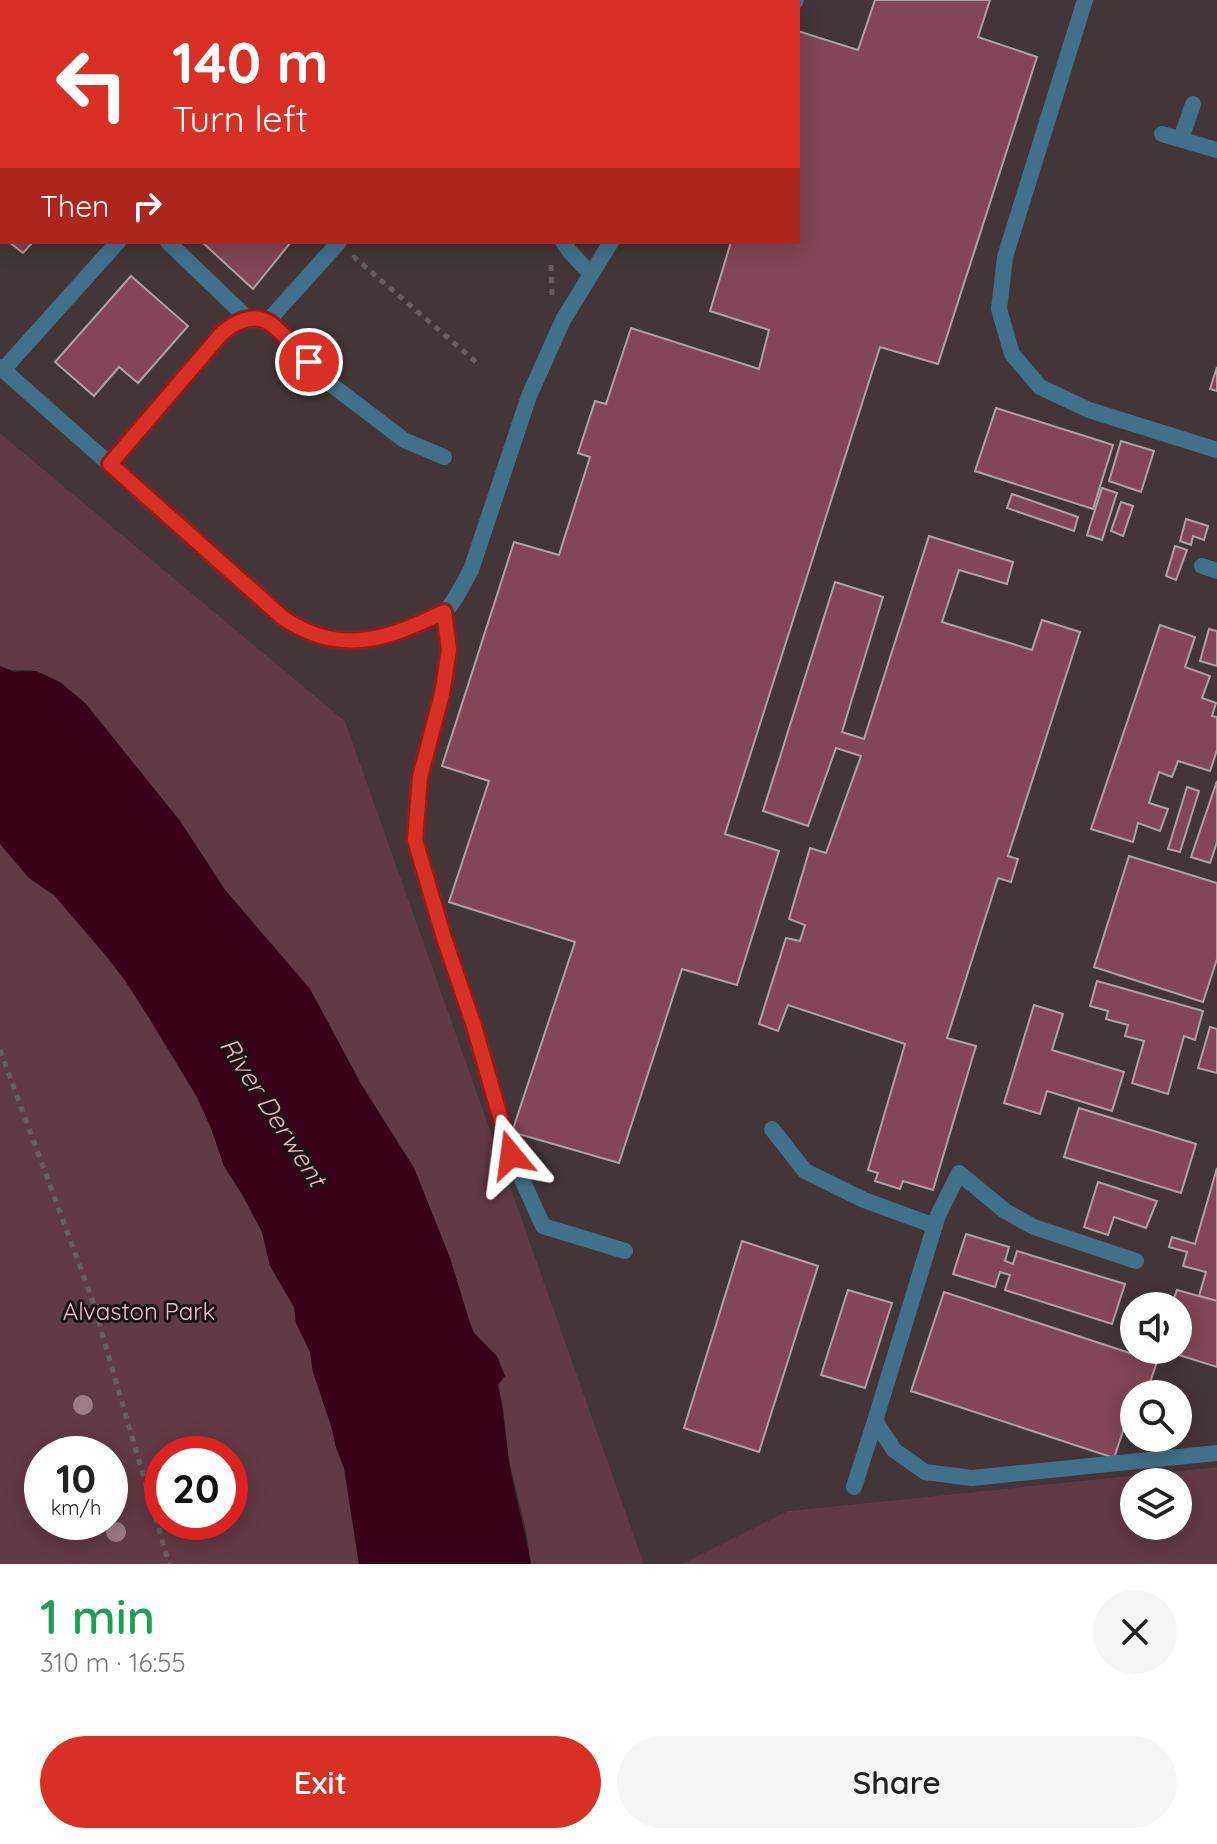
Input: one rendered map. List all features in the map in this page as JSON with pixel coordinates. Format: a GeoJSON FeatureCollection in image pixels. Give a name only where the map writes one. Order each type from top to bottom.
{"type":"FeatureCollection","features":[{"type":"Feature","properties":{"kind":"lane"},"geometry":{"type":"LineString","coordinates":[[1085,0],[1005,257],[999,309],[1012,354],[1040,387],[1089,410],[1217,450]]}},
{"type":"Feature","properties":{"kind":"lane"},"geometry":{"type":"LineString","coordinates":[[1181,139],[1193,104]]}},
{"type":"Feature","properties":{"kind":"lane"},"geometry":{"type":"LineString","coordinates":[[1162,134],[1217,150]]}},
{"type":"Feature","properties":{"kind":"lane"},"geometry":{"type":"LineString","coordinates":[[116,244],[2,369],[283,618],[302,631],[323,639],[350,641],[402,632],[444,612],[459,591],[471,570],[529,396],[563,320],[610,244]]}},
{"type":"Feature","properties":{"kind":"lane"},"geometry":{"type":"LineString","coordinates":[[170,244],[248,319]]}},
{"type":"Feature","properties":{"kind":"lane"},"geometry":{"type":"LineString","coordinates":[[564,244],[591,274]]}},
{"type":"Feature","properties":{"kind":"lane"},"geometry":{"type":"LineString","coordinates":[[268,321],[334,247]]}},
{"type":"Feature","properties":{"kind":"lane"},"geometry":{"type":"LineString","coordinates":[[110,464],[222,333],[231,325],[248,319],[268,321],[329,383],[404,440],[444,457]]}},
{"type":"Feature","properties":{"kind":"lane"},"geometry":{"type":"LineString","coordinates":[[444,612],[449,650],[442,694],[420,777],[415,840],[511,1155],[543,1226],[625,1251]]}},
{"type":"Feature","properties":{"kind":"lane"},"geometry":{"type":"LineString","coordinates":[[772,1129],[805,1171],[864,1200],[935,1226]]}},
{"type":"Feature","properties":{"kind":"lane"},"geometry":{"type":"LineString","coordinates":[[854,1487],[935,1226],[959,1173],[1005,1211],[1034,1227],[1136,1261]]}},
{"type":"Feature","properties":{"kind":"lane"},"geometry":{"type":"LineString","coordinates":[[875,1421],[894,1450],[925,1472],[972,1478],[1217,1453]]}},
{"type":"Feature","properties":{"kind":"path"},"geometry":{"type":"LineString","coordinates":[[334,247],[345,268],[354,257],[476,362]]}},
{"type":"Feature","properties":{"kind":"path"},"geometry":{"type":"LineString","coordinates":[[0,1050],[92,1299],[169,1564]]}},
{"type":"Feature","properties":{"kind":"shaded area"},"geometry":{"type":"Polygon","coordinates":[[[800,0],[1217,0],[1217,1467],[1120,1468],[1120,1477],[788,1511],[682,1564],[644,1564],[345,721],[0,433],[0,244],[800,244],[800,0]]]}},
{"type":"Feature","properties":{"kind":"green space"},"geometry":{"type":"Polygon","coordinates":[[[0,433],[345,721],[644,1564],[531,1564],[509,1461],[497,1357],[474,1333],[450,1258],[414,1168],[361,1084],[310,989],[225,890],[180,821],[86,704],[63,685],[44,675],[0,666],[0,433]]]}},
{"type":"Feature","properties":{"kind":"green space","name":"Alvaston Park"},"geometry":{"type":"Polygon","coordinates":[[[0,844],[29,878],[54,895],[107,957],[126,982],[197,1097],[224,1166],[262,1232],[270,1266],[294,1307],[296,1323],[310,1352],[313,1372],[344,1468],[359,1564],[0,1564],[0,844]]]}},
{"type":"Feature","properties":{"kind":"green space"},"geometry":{"type":"Polygon","coordinates":[[[1217,1467],[1217,1564],[682,1564],[788,1511],[1120,1477],[1120,1540],[1192,1540],[1192,1470],[1217,1467]]]}},
{"type":"Feature","properties":{"kind":"water","name":"River Derwent"},"geometry":{"type":"Polygon","coordinates":[[[0,666],[14,672],[36,671],[60,682],[86,704],[180,821],[225,890],[310,989],[361,1084],[414,1168],[450,1258],[474,1333],[497,1356],[505,1376],[498,1385],[511,1473],[531,1564],[359,1564],[344,1468],[313,1372],[310,1352],[296,1323],[294,1307],[270,1266],[262,1232],[224,1166],[197,1097],[126,982],[107,957],[54,895],[29,878],[0,844],[0,666]]]}},
{"type":"Feature","properties":{"kind":"building"},"geometry":{"type":"Polygon","coordinates":[[[875,0],[990,0],[978,37],[1037,57],[938,364],[880,347],[725,834],[779,851],[737,985],[682,969],[619,1163],[512,1132],[575,942],[449,902],[489,781],[442,766],[514,542],[559,555],[590,457],[578,453],[595,401],[606,404],[631,328],[759,369],[769,330],[710,311],[730,244],[800,244],[800,32],[858,50],[875,0]]]}},
{"type":"Feature","properties":{"kind":"building"},"geometry":{"type":"Polygon","coordinates":[[[12,244],[31,244],[23,253],[12,244]]]}},
{"type":"Feature","properties":{"kind":"building"},"geometry":{"type":"Polygon","coordinates":[[[204,244],[289,244],[253,289],[204,244]]]}},
{"type":"Feature","properties":{"kind":"building"},"geometry":{"type":"Polygon","coordinates":[[[131,276],[188,326],[138,383],[119,367],[94,396],[55,362],[131,276]]]}},
{"type":"Feature","properties":{"kind":"building"},"geometry":{"type":"Polygon","coordinates":[[[1217,367],[1217,391],[1210,389],[1217,367]]]}},
{"type":"Feature","properties":{"kind":"building"},"geometry":{"type":"Polygon","coordinates":[[[996,408],[1113,445],[1093,509],[975,471],[996,408]]]}},
{"type":"Feature","properties":{"kind":"building"},"geometry":{"type":"Polygon","coordinates":[[[1121,441],[1154,451],[1141,492],[1109,481],[1121,441]]]}},
{"type":"Feature","properties":{"kind":"building"},"geometry":{"type":"Polygon","coordinates":[[[1102,488],[1117,493],[1102,540],[1087,535],[1102,488]]]}},
{"type":"Feature","properties":{"kind":"building"},"geometry":{"type":"Polygon","coordinates":[[[1012,494],[1078,517],[1074,531],[1007,508],[1012,494]]]}},
{"type":"Feature","properties":{"kind":"building"},"geometry":{"type":"Polygon","coordinates":[[[1121,502],[1133,506],[1123,536],[1111,531],[1121,502]]]}},
{"type":"Feature","properties":{"kind":"building"},"geometry":{"type":"Polygon","coordinates":[[[1186,519],[1208,526],[1204,540],[1193,536],[1191,545],[1180,541],[1186,519]]]}},
{"type":"Feature","properties":{"kind":"building"},"geometry":{"type":"Polygon","coordinates":[[[929,536],[1013,562],[1007,584],[959,570],[942,622],[1032,650],[1042,620],[1080,632],[1008,856],[1018,859],[1011,882],[998,878],[947,1038],[976,1046],[933,1190],[903,1181],[900,1189],[875,1181],[878,1173],[868,1170],[905,1044],[788,1005],[778,1031],[759,1024],[786,938],[800,941],[805,925],[789,919],[810,848],[826,853],[861,756],[836,748],[808,826],[763,811],[835,582],[883,597],[842,732],[864,739],[929,536]]]}},
{"type":"Feature","properties":{"kind":"building"},"geometry":{"type":"Polygon","coordinates":[[[1175,546],[1187,550],[1176,580],[1166,576],[1175,546]]]}},
{"type":"Feature","properties":{"kind":"building"},"geometry":{"type":"Polygon","coordinates":[[[1160,625],[1195,637],[1185,667],[1210,676],[1202,698],[1216,703],[1212,716],[1217,717],[1217,750],[1210,771],[1178,761],[1172,777],[1159,772],[1149,803],[1168,809],[1160,831],[1138,823],[1133,842],[1091,829],[1160,625]]]}},
{"type":"Feature","properties":{"kind":"building"},"geometry":{"type":"Polygon","coordinates":[[[1209,629],[1217,631],[1217,666],[1200,661],[1209,629]]]}},
{"type":"Feature","properties":{"kind":"building"},"geometry":{"type":"Polygon","coordinates":[[[1217,781],[1217,842],[1210,863],[1191,857],[1217,781]]]}},
{"type":"Feature","properties":{"kind":"building"},"geometry":{"type":"Polygon","coordinates":[[[1187,787],[1199,791],[1180,852],[1168,849],[1187,787]]]}},
{"type":"Feature","properties":{"kind":"building"},"geometry":{"type":"Polygon","coordinates":[[[1129,856],[1217,883],[1217,959],[1203,1002],[1094,967],[1129,856]]]}},
{"type":"Feature","properties":{"kind":"building"},"geometry":{"type":"Polygon","coordinates":[[[1097,981],[1203,1011],[1195,1040],[1184,1036],[1168,1094],[1132,1083],[1144,1041],[1125,1036],[1128,1025],[1106,1019],[1108,1011],[1090,1006],[1097,981]]]}},
{"type":"Feature","properties":{"kind":"building"},"geometry":{"type":"Polygon","coordinates":[[[1034,1005],[1063,1014],[1052,1050],[1124,1072],[1112,1111],[1047,1091],[1040,1114],[1004,1103],[1034,1005]]]}},
{"type":"Feature","properties":{"kind":"building"},"geometry":{"type":"Polygon","coordinates":[[[1210,1027],[1217,1029],[1217,1073],[1198,1068],[1210,1027]]]}},
{"type":"Feature","properties":{"kind":"building"},"geometry":{"type":"Polygon","coordinates":[[[1079,1108],[1196,1144],[1181,1193],[1064,1157],[1079,1108]]]}},
{"type":"Feature","properties":{"kind":"building"},"geometry":{"type":"Polygon","coordinates":[[[1217,1168],[1217,1301],[1199,1296],[1206,1272],[1183,1266],[1187,1252],[1169,1247],[1172,1237],[1195,1244],[1217,1168]]]}},
{"type":"Feature","properties":{"kind":"building"},"geometry":{"type":"Polygon","coordinates":[[[1098,1182],[1157,1201],[1146,1228],[1114,1217],[1108,1235],[1084,1227],[1098,1182]]]}},
{"type":"Feature","properties":{"kind":"building"},"geometry":{"type":"Polygon","coordinates":[[[966,1234],[1009,1247],[1005,1261],[1013,1264],[1017,1251],[1125,1284],[1112,1324],[1005,1290],[1010,1275],[1000,1272],[995,1287],[953,1274],[966,1234]]]}},
{"type":"Feature","properties":{"kind":"building"},"geometry":{"type":"Polygon","coordinates":[[[742,1241],[818,1266],[759,1452],[684,1428],[742,1241]]]}},
{"type":"Feature","properties":{"kind":"building"},"geometry":{"type":"Polygon","coordinates":[[[848,1290],[892,1303],[865,1388],[821,1375],[848,1290]]]}},
{"type":"Feature","properties":{"kind":"building"},"geometry":{"type":"Polygon","coordinates":[[[944,1292],[1120,1350],[1120,1364],[1156,1364],[1151,1380],[1120,1380],[1120,1440],[1114,1458],[911,1391],[944,1292]]]}},
{"type":"Feature","properties":{"kind":"building"},"geometry":{"type":"Polygon","coordinates":[[[1192,1294],[1217,1301],[1217,1367],[1192,1359],[1192,1294]]]}},
{"type":"Feature","properties":{"kind":"route"},"geometry":{"type":"LineString","coordinates":[[309,362],[268,321],[248,319],[231,325],[110,464],[283,618],[302,631],[323,639],[350,641],[376,638],[402,632],[444,612],[449,650],[442,694],[420,777],[415,840],[511,1155]]}}]}
